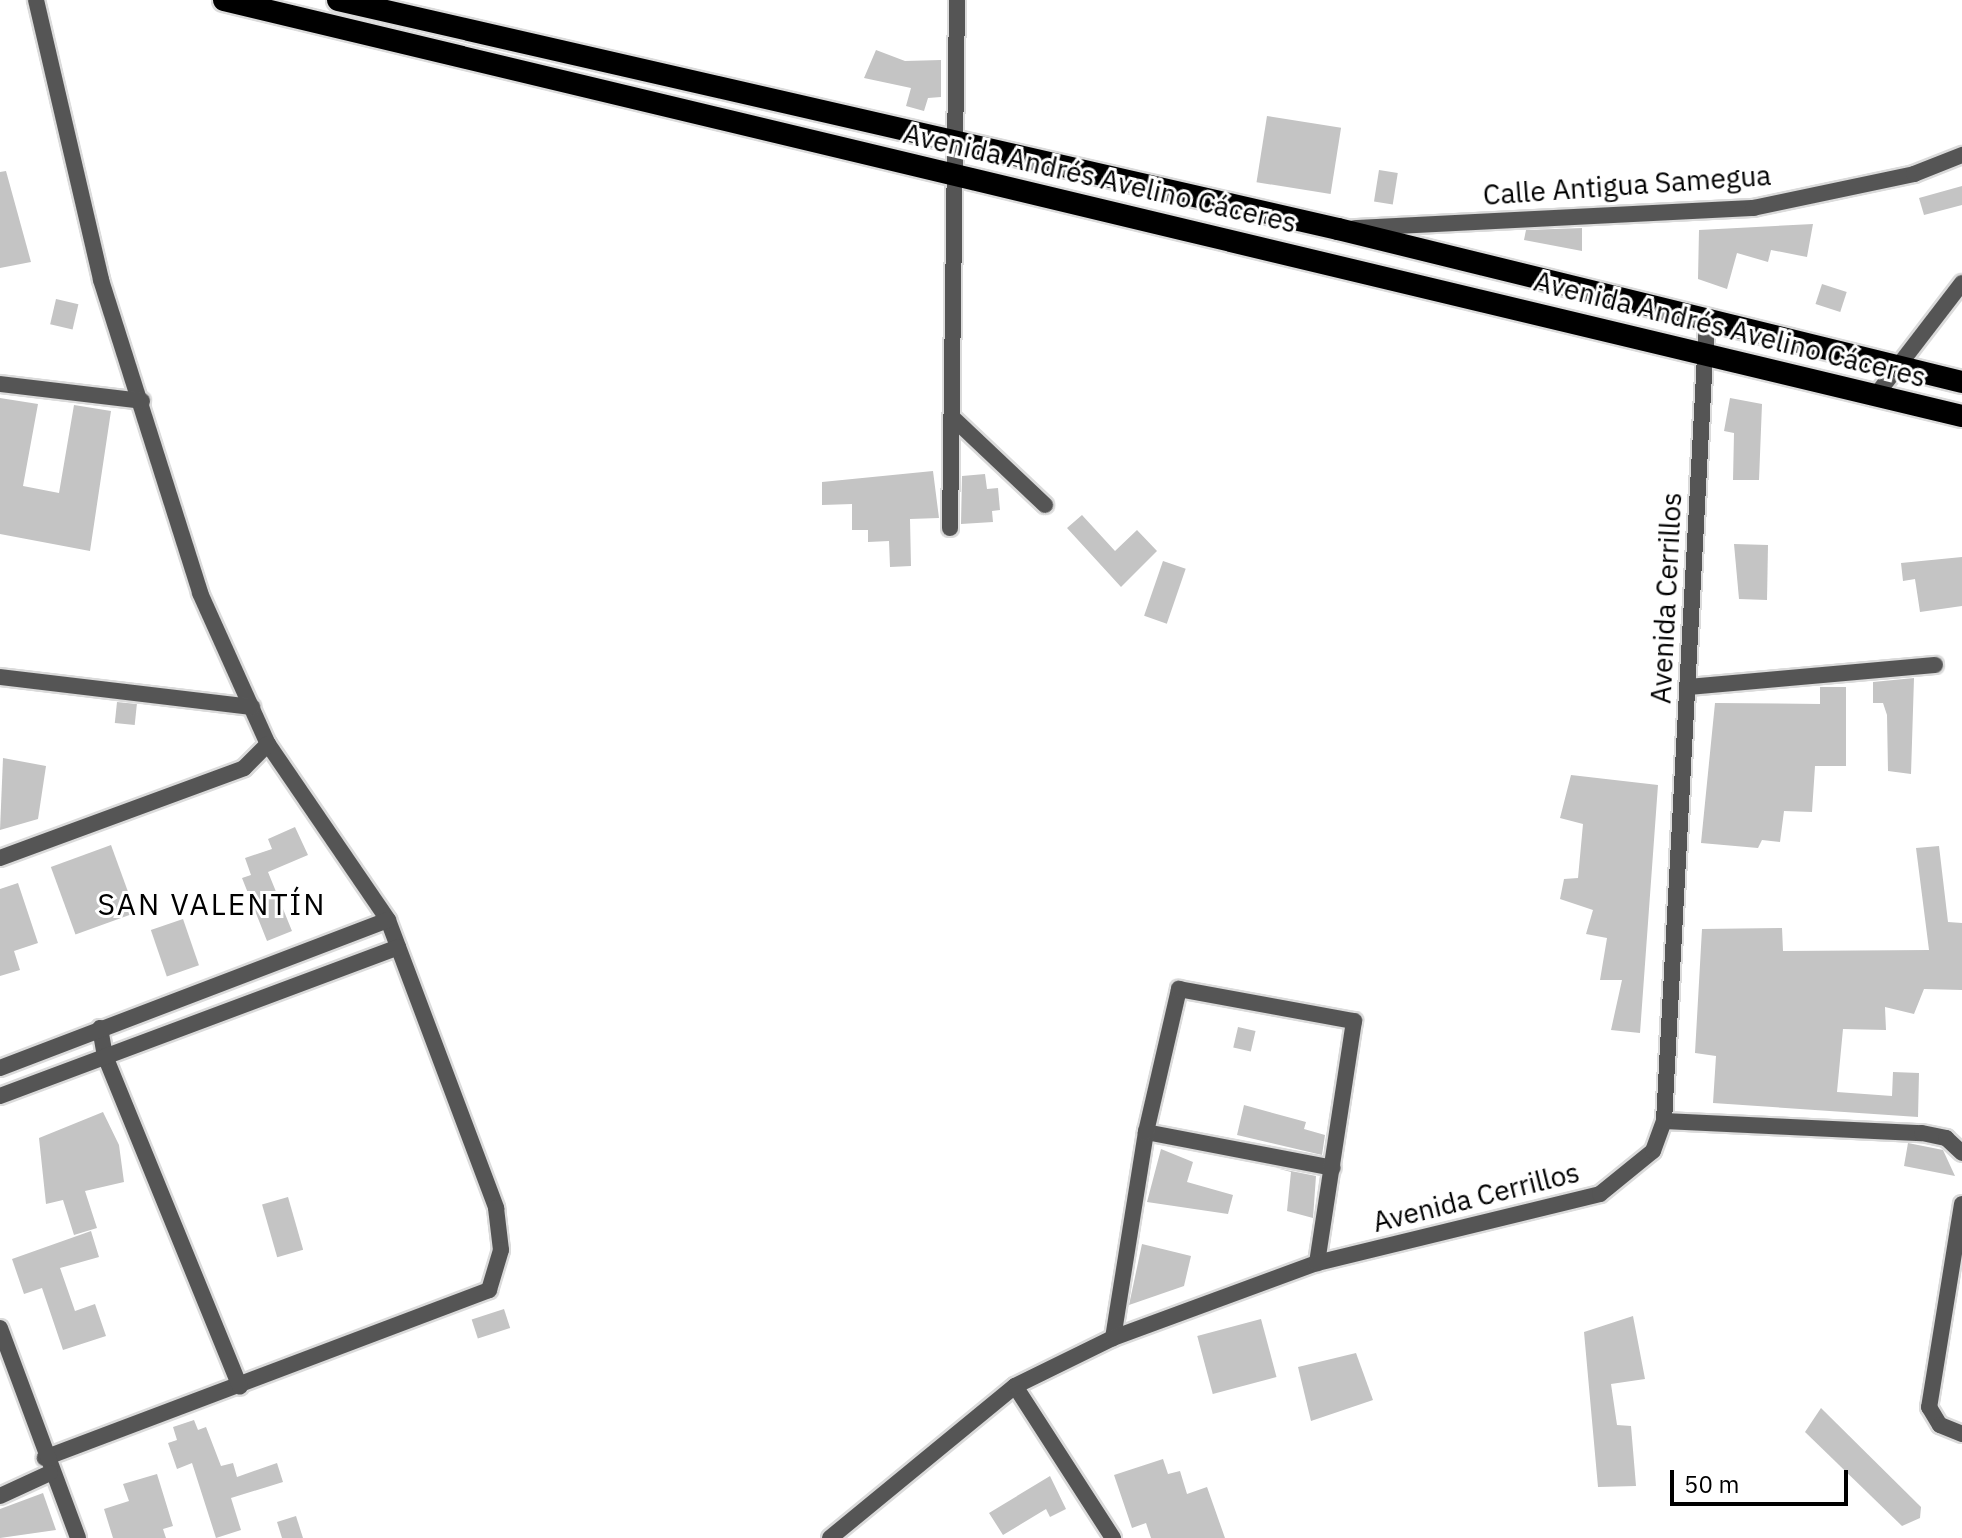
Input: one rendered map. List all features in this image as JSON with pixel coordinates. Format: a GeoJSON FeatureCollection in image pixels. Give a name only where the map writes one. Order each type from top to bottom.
{"type":"FeatureCollection","features":[{"type":"Feature","properties":{"kind":"highway","name":"Avenida Andrés Avelino Cáceres"},"geometry":{"type":"LineString","coordinates":[[224,0],[1962,416]]}},
{"type":"Feature","properties":{"kind":"highway","name":"Avenida Andrés Avelino Cáceres"},"geometry":{"type":"LineString","coordinates":[[338,0],[1338,229],[1962,382]]}},
{"type":"Feature","properties":{"kind":"street"},"geometry":{"type":"LineString","coordinates":[[0,1496],[48,1465],[489,1290],[497,1274],[496,1208],[388,920],[268,744],[200,593],[142,401],[101,280],[36,0]]}},
{"type":"Feature","properties":{"kind":"street"},"geometry":{"type":"LineString","coordinates":[[950,528],[958,175],[952,141],[957,0]]}},
{"type":"Feature","properties":{"kind":"street","name":"Calle Antigua Samegua"},"geometry":{"type":"LineString","coordinates":[[1338,229],[1753,208],[1914,174],[1962,155]]}},
{"type":"Feature","properties":{"kind":"street"},"geometry":{"type":"LineString","coordinates":[[1876,395],[1962,283]]}},
{"type":"Feature","properties":{"kind":"street","name":"Avenida Cerrillos"},"geometry":{"type":"LineString","coordinates":[[830,1538],[1015,1386],[1113,1338],[1317,1263],[1600,1194],[1635,1172],[1664,1121],[1707,320]]}},
{"type":"Feature","properties":{"kind":"street"},"geometry":{"type":"LineString","coordinates":[[0,384],[142,401]]}},
{"type":"Feature","properties":{"kind":"street"},"geometry":{"type":"LineString","coordinates":[[952,417],[1045,505]]}},
{"type":"Feature","properties":{"kind":"street"},"geometry":{"type":"LineString","coordinates":[[1688,687],[1935,665]]}},
{"type":"Feature","properties":{"kind":"street"},"geometry":{"type":"LineString","coordinates":[[1,681],[252,707]]}},
{"type":"Feature","properties":{"kind":"street"},"geometry":{"type":"LineString","coordinates":[[0,858],[244,768],[268,744]]}},
{"type":"Feature","properties":{"kind":"street"},"geometry":{"type":"LineString","coordinates":[[0,1068],[388,920]]}},
{"type":"Feature","properties":{"kind":"street"},"geometry":{"type":"LineString","coordinates":[[0,1096],[398,947]]}},
{"type":"Feature","properties":{"kind":"street"},"geometry":{"type":"LineString","coordinates":[[1113,1338],[1146,1132],[1179,989],[1354,1021],[1317,1263]]}},
{"type":"Feature","properties":{"kind":"street"},"geometry":{"type":"LineString","coordinates":[[100,1028],[105,1056],[240,1387]]}},
{"type":"Feature","properties":{"kind":"street"},"geometry":{"type":"LineString","coordinates":[[1664,1121],[1922,1133],[1946,1138],[1962,1153]]}},
{"type":"Feature","properties":{"kind":"street"},"geometry":{"type":"LineString","coordinates":[[1146,1132],[1333,1168]]}},
{"type":"Feature","properties":{"kind":"street"},"geometry":{"type":"LineString","coordinates":[[1962,1204],[1929,1407],[1940,1425],[1962,1434]]}},
{"type":"Feature","properties":{"kind":"street"},"geometry":{"type":"LineString","coordinates":[[0,1328],[48,1465],[78,1538]]}},
{"type":"Feature","properties":{"kind":"street"},"geometry":{"type":"LineString","coordinates":[[1015,1386],[1113,1538]]}},
{"type":"Feature","properties":{"kind":"building"},"geometry":{"type":"Polygon","coordinates":[[[876,50],[905,61],[941,60],[941,97],[928,98],[924,111],[906,106],[911,88],[864,78],[876,50]]]}},
{"type":"Feature","properties":{"kind":"building"},"geometry":{"type":"Polygon","coordinates":[[[1267,116],[1341,128],[1331,194],[1257,182],[1267,116]]]}},
{"type":"Feature","properties":{"kind":"building"},"geometry":{"type":"Polygon","coordinates":[[[1379,170],[1398,173],[1393,205],[1374,202],[1379,170]]]}},
{"type":"Feature","properties":{"kind":"building"},"geometry":{"type":"Polygon","coordinates":[[[6,171],[31,262],[0,268],[0,172],[6,171]]]}},
{"type":"Feature","properties":{"kind":"building"},"geometry":{"type":"Polygon","coordinates":[[[1962,186],[1962,205],[1924,215],[1919,198],[1962,186]]]}},
{"type":"Feature","properties":{"kind":"building"},"geometry":{"type":"Polygon","coordinates":[[[1813,224],[1807,257],[1771,250],[1768,262],[1737,253],[1727,289],[1698,279],[1699,230],[1813,224]]]}},
{"type":"Feature","properties":{"kind":"building"},"geometry":{"type":"Polygon","coordinates":[[[1582,228],[1582,251],[1524,240],[1526,230],[1582,228]]]}},
{"type":"Feature","properties":{"kind":"building"},"geometry":{"type":"Polygon","coordinates":[[[1822,284],[1847,292],[1840,312],[1816,304],[1822,284]]]}},
{"type":"Feature","properties":{"kind":"building"},"geometry":{"type":"Polygon","coordinates":[[[56,299],[78,304],[73,330],[50,324],[56,299]]]}},
{"type":"Feature","properties":{"kind":"building"},"geometry":{"type":"Polygon","coordinates":[[[0,398],[38,404],[23,486],[59,493],[74,405],[111,411],[90,551],[0,534],[0,398]]]}},
{"type":"Feature","properties":{"kind":"building"},"geometry":{"type":"Polygon","coordinates":[[[1730,398],[1762,404],[1759,480],[1733,480],[1734,433],[1724,431],[1730,398]]]}},
{"type":"Feature","properties":{"kind":"building"},"geometry":{"type":"Polygon","coordinates":[[[933,471],[939,518],[910,519],[911,566],[890,567],[889,541],[868,542],[868,530],[852,530],[852,504],[822,505],[822,482],[933,471]]]}},
{"type":"Feature","properties":{"kind":"building"},"geometry":{"type":"Polygon","coordinates":[[[985,474],[987,489],[998,488],[1000,510],[992,511],[993,522],[961,524],[962,476],[985,474]]]}},
{"type":"Feature","properties":{"kind":"building"},"geometry":{"type":"Polygon","coordinates":[[[1082,515],[1115,551],[1137,530],[1157,551],[1121,587],[1067,528],[1082,515]]]}},
{"type":"Feature","properties":{"kind":"building"},"geometry":{"type":"Polygon","coordinates":[[[1734,544],[1768,545],[1767,600],[1739,599],[1734,544]]]}},
{"type":"Feature","properties":{"kind":"building"},"geometry":{"type":"Polygon","coordinates":[[[1962,557],[1962,606],[1920,612],[1915,579],[1903,581],[1901,563],[1962,557]]]}},
{"type":"Feature","properties":{"kind":"building"},"geometry":{"type":"Polygon","coordinates":[[[1163,561],[1186,569],[1167,624],[1144,616],[1163,561]]]}},
{"type":"Feature","properties":{"kind":"building"},"geometry":{"type":"Polygon","coordinates":[[[1914,678],[1911,774],[1888,771],[1887,715],[1883,703],[1873,703],[1873,682],[1914,678]]]}},
{"type":"Feature","properties":{"kind":"building"},"geometry":{"type":"Polygon","coordinates":[[[1820,687],[1846,687],[1846,766],[1815,766],[1812,812],[1784,811],[1780,842],[1762,840],[1758,848],[1701,843],[1715,703],[1820,704],[1820,687]]]}},
{"type":"Feature","properties":{"kind":"building"},"geometry":{"type":"Polygon","coordinates":[[[117,702],[137,704],[135,725],[115,723],[117,702]]]}},
{"type":"Feature","properties":{"kind":"building"},"geometry":{"type":"Polygon","coordinates":[[[3,758],[46,766],[38,819],[0,830],[3,758]]]}},
{"type":"Feature","properties":{"kind":"building"},"geometry":{"type":"Polygon","coordinates":[[[1571,775],[1658,785],[1640,1033],[1611,1030],[1622,980],[1600,980],[1607,938],[1586,934],[1593,910],[1560,899],[1564,879],[1578,878],[1583,824],[1560,818],[1571,775]]]}},
{"type":"Feature","properties":{"kind":"building"},"geometry":{"type":"Polygon","coordinates":[[[295,827],[308,855],[268,872],[292,931],[267,941],[242,878],[251,875],[245,858],[272,849],[268,839],[295,827]]]}},
{"type":"Feature","properties":{"kind":"building"},"geometry":{"type":"Polygon","coordinates":[[[111,845],[136,913],[75,935],[51,867],[111,845]]]}},
{"type":"Feature","properties":{"kind":"building"},"geometry":{"type":"Polygon","coordinates":[[[1939,846],[1948,922],[1962,923],[1962,990],[1924,989],[1914,1014],[1885,1007],[1886,1030],[1843,1029],[1837,1092],[1892,1096],[1893,1072],[1919,1073],[1918,1117],[1713,1103],[1716,1056],[1695,1053],[1702,929],[1782,928],[1783,951],[1929,950],[1916,848],[1939,846]]]}},
{"type":"Feature","properties":{"kind":"building"},"geometry":{"type":"Polygon","coordinates":[[[18,883],[38,943],[14,951],[20,970],[0,976],[0,889],[18,883]]]}},
{"type":"Feature","properties":{"kind":"building"},"geometry":{"type":"Polygon","coordinates":[[[183,919],[199,965],[167,976],[151,930],[183,919]]]}},
{"type":"Feature","properties":{"kind":"building"},"geometry":{"type":"Polygon","coordinates":[[[1238,1027],[1256,1031],[1251,1052],[1233,1047],[1238,1027]]]}},
{"type":"Feature","properties":{"kind":"building"},"geometry":{"type":"Polygon","coordinates":[[[1244,1105],[1306,1122],[1304,1129],[1325,1135],[1322,1155],[1237,1135],[1244,1105]]]}},
{"type":"Feature","properties":{"kind":"building"},"geometry":{"type":"Polygon","coordinates":[[[103,1112],[119,1145],[124,1182],[85,1191],[97,1228],[74,1235],[63,1200],[46,1204],[39,1138],[103,1112]]]}},
{"type":"Feature","properties":{"kind":"building"},"geometry":{"type":"Polygon","coordinates":[[[1908,1143],[1943,1150],[1955,1176],[1904,1166],[1908,1143]]]}},
{"type":"Feature","properties":{"kind":"building"},"geometry":{"type":"Polygon","coordinates":[[[1161,1149],[1193,1162],[1187,1182],[1233,1195],[1228,1214],[1147,1202],[1161,1149]]]}},
{"type":"Feature","properties":{"kind":"building"},"geometry":{"type":"Polygon","coordinates":[[[1276,1168],[1316,1176],[1313,1218],[1287,1211],[1291,1172],[1276,1168]]]}},
{"type":"Feature","properties":{"kind":"building"},"geometry":{"type":"Polygon","coordinates":[[[288,1197],[303,1250],[277,1257],[262,1204],[288,1197]]]}},
{"type":"Feature","properties":{"kind":"building"},"geometry":{"type":"Polygon","coordinates":[[[91,1231],[99,1257],[60,1268],[75,1311],[95,1304],[106,1336],[63,1350],[42,1288],[24,1294],[12,1259],[91,1231]]]}},
{"type":"Feature","properties":{"kind":"building"},"geometry":{"type":"Polygon","coordinates":[[[1142,1244],[1191,1256],[1184,1286],[1129,1305],[1142,1244]]]}},
{"type":"Feature","properties":{"kind":"building"},"geometry":{"type":"Polygon","coordinates":[[[504,1309],[510,1328],[478,1339],[472,1320],[504,1309]]]}},
{"type":"Feature","properties":{"kind":"building"},"geometry":{"type":"Polygon","coordinates":[[[1633,1316],[1645,1379],[1611,1384],[1617,1425],[1631,1426],[1636,1486],[1598,1487],[1584,1332],[1633,1316]]]}},
{"type":"Feature","properties":{"kind":"building"},"geometry":{"type":"Polygon","coordinates":[[[1261,1319],[1277,1377],[1213,1394],[1197,1336],[1261,1319]]]}},
{"type":"Feature","properties":{"kind":"building"},"geometry":{"type":"Polygon","coordinates":[[[1356,1353],[1373,1400],[1311,1421],[1298,1367],[1356,1353]]]}},
{"type":"Feature","properties":{"kind":"building"},"geometry":{"type":"Polygon","coordinates":[[[1821,1408],[1921,1507],[1920,1518],[1902,1526],[1805,1432],[1821,1408]]]}},
{"type":"Feature","properties":{"kind":"building"},"geometry":{"type":"Polygon","coordinates":[[[194,1420],[198,1430],[206,1427],[221,1466],[233,1463],[237,1477],[277,1463],[283,1482],[231,1498],[241,1530],[216,1538],[192,1463],[177,1469],[168,1443],[177,1440],[173,1427],[194,1420]]]}},
{"type":"Feature","properties":{"kind":"building"},"geometry":{"type":"Polygon","coordinates":[[[1163,1459],[1168,1474],[1180,1471],[1187,1494],[1207,1487],[1225,1538],[1151,1538],[1146,1523],[1132,1528],[1114,1475],[1163,1459]]]}},
{"type":"Feature","properties":{"kind":"building"},"geometry":{"type":"Polygon","coordinates":[[[157,1474],[173,1526],[163,1529],[166,1538],[113,1538],[104,1509],[129,1501],[123,1484],[157,1474]]]}},
{"type":"Feature","properties":{"kind":"building"},"geometry":{"type":"Polygon","coordinates":[[[1050,1476],[1066,1509],[1050,1517],[1046,1509],[1003,1535],[989,1513],[1050,1476]]]}},
{"type":"Feature","properties":{"kind":"building"},"geometry":{"type":"Polygon","coordinates":[[[43,1493],[56,1530],[0,1538],[0,1509],[43,1493]]]}},
{"type":"Feature","properties":{"kind":"building"},"geometry":{"type":"Polygon","coordinates":[[[296,1516],[303,1538],[282,1538],[277,1522],[296,1516]]]}},
{"type":"Feature","properties":{"kind":"district","name":"SAN VALENTÍN"},"geometry":{"type":"Point","coordinates":[212,904]}}]}
